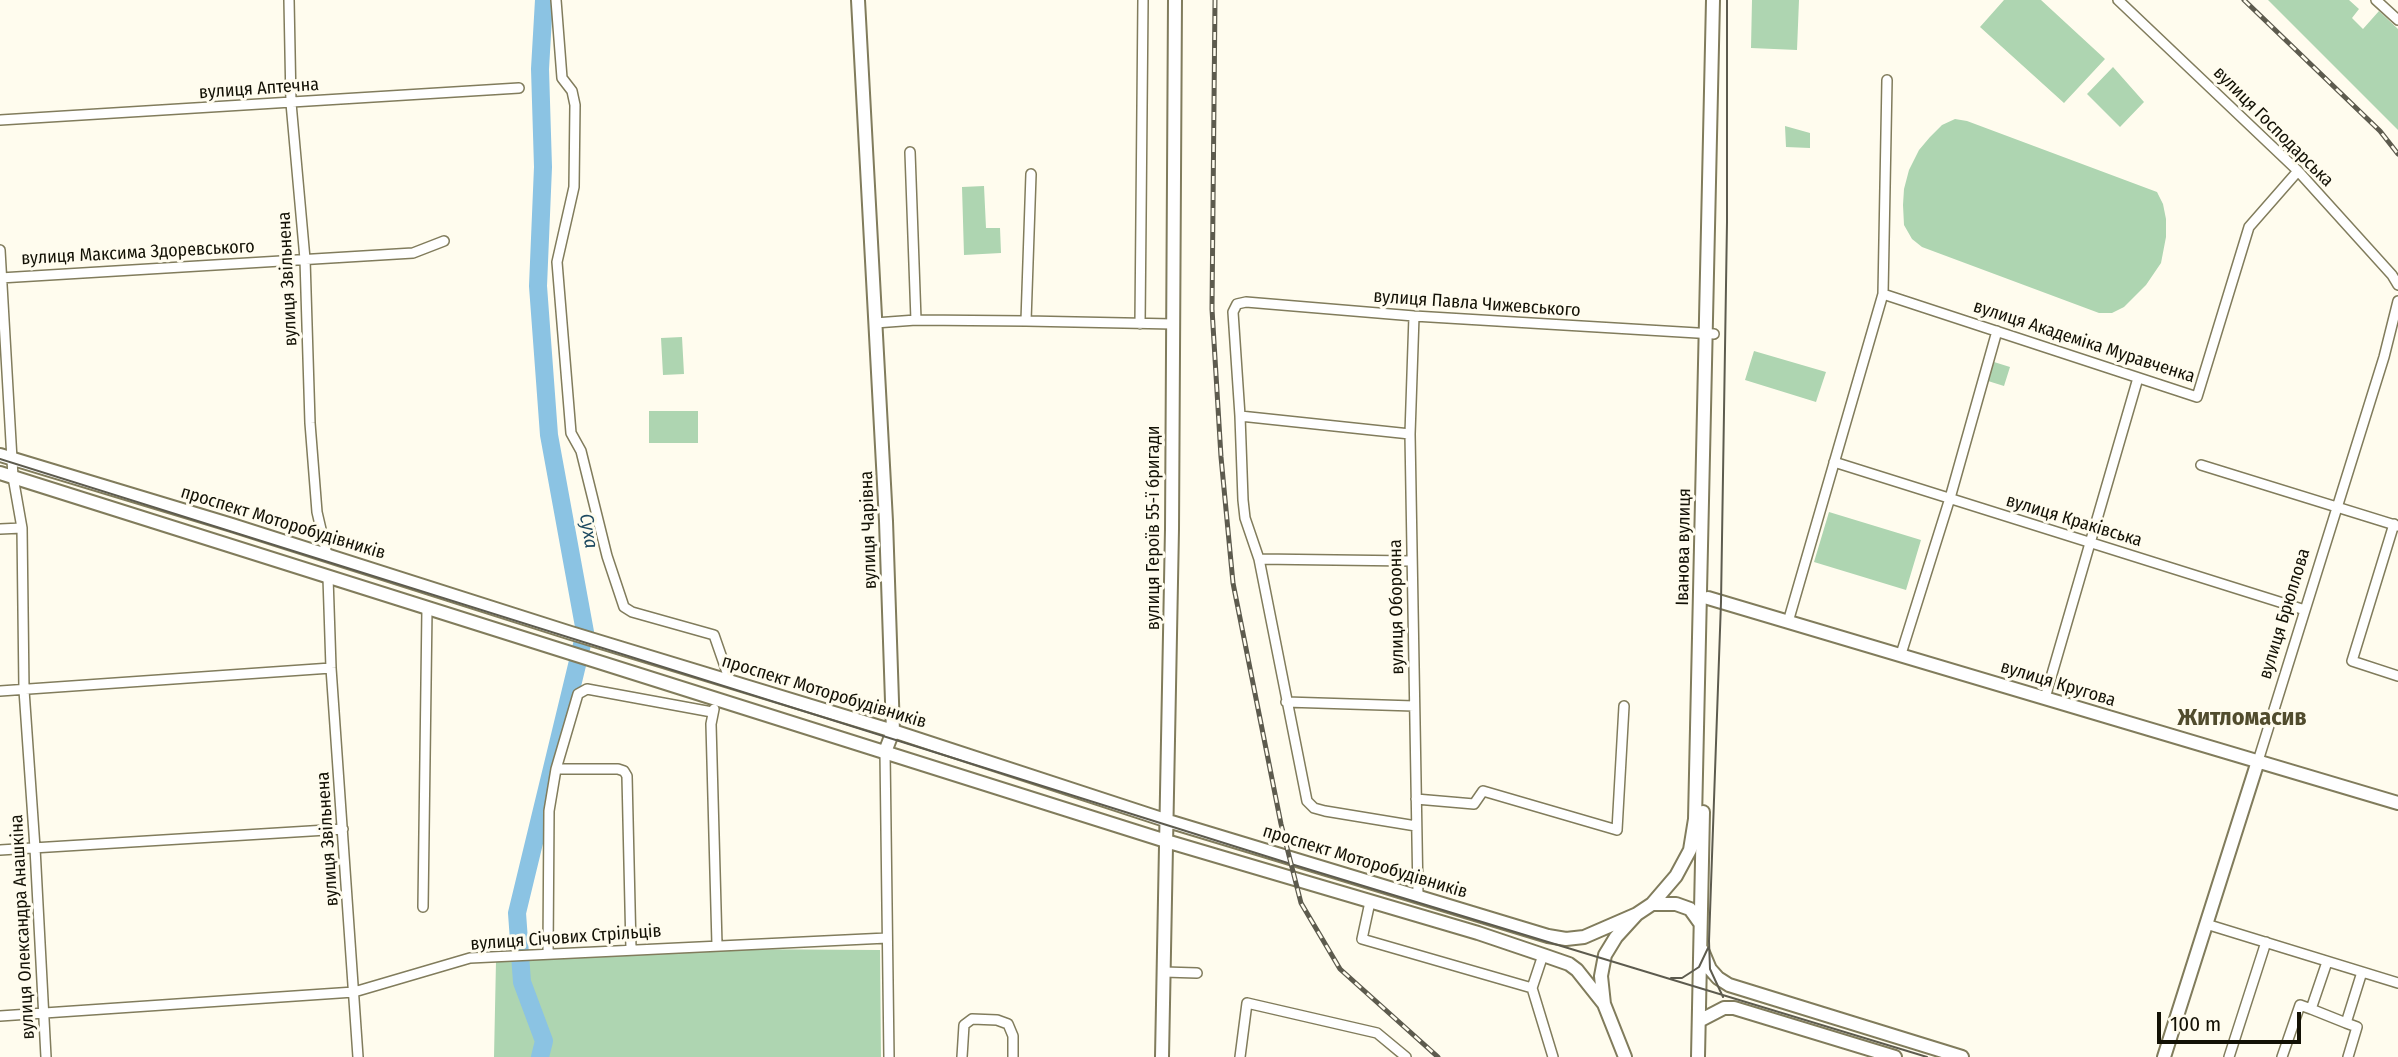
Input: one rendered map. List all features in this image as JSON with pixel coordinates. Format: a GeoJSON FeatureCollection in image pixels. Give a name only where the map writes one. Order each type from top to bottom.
{"type":"FeatureCollection","features":[{"type":"Feature","properties":{"kind":"main road","name":"вулиця Чарівна"},"geometry":{"type":"LineString","coordinates":[[858,0],[883,445],[893,731],[885,752]]}},
{"type":"Feature","properties":{"kind":"main road","name":"вулиця Героїв 55-ї бригади"},"geometry":{"type":"LineString","coordinates":[[1162,1057],[1168,821],[1175,0]]}},
{"type":"Feature","properties":{"kind":"main road","name":"Іванова вулиця"},"geometry":{"type":"LineString","coordinates":[[1698,1057],[1708,598],[1713,0]]}},
{"type":"Feature","properties":{"kind":"main road","name":"Іванова вулиця"},"geometry":{"type":"LineString","coordinates":[[1625,1057],[1604,1004],[1601,976],[1605,955],[1616,937],[1652,904],[1683,864],[1693,835],[1721,0]]}},
{"type":"Feature","properties":{"kind":"main road","name":"проспект Моторобудівників"},"geometry":{"type":"LineString","coordinates":[[6,457],[893,731],[1168,821],[1548,936],[1566,939],[1584,937],[1637,915]]}},
{"type":"Feature","properties":{"kind":"main road","name":"проспект Моторобудівників"},"geometry":{"type":"LineString","coordinates":[[0,473],[612,667],[716,707],[885,752],[1166,841],[1543,955],[1569,964],[1577,970],[1604,1004]]}},
{"type":"Feature","properties":{"kind":"main road","name":"вулиця Кругова"},"geometry":{"type":"LineString","coordinates":[[1708,598],[2398,803]]}},
{"type":"Feature","properties":{"kind":"main road","name":"вулиця Брюллова"},"geometry":{"type":"LineString","coordinates":[[2164,1057],[2258,761]]}},
{"type":"Feature","properties":{"kind":"main road"},"geometry":{"type":"LineString","coordinates":[[1652,904],[1676,904],[1690,909],[1700,923]]}},
{"type":"Feature","properties":{"kind":"main road"},"geometry":{"type":"LineString","coordinates":[[1700,942],[1710,970],[1729,985],[1962,1057]]}},
{"type":"Feature","properties":{"kind":"main road"},"geometry":{"type":"LineString","coordinates":[[1699,1021],[1724,1009],[1734,1009],[1895,1057]]}},
{"type":"Feature","properties":{"kind":"street","name":"вулиця Звільнена"},"geometry":{"type":"LineString","coordinates":[[289,0],[291,103],[306,259],[310,423],[317,512],[327,555]]}},
{"type":"Feature","properties":{"kind":"street"},"geometry":{"type":"LineString","coordinates":[[556,0],[562,78],[572,91],[575,104],[574,187],[557,262],[571,433],[581,451],[607,556],[624,607],[632,612],[714,635],[730,681]]}},
{"type":"Feature","properties":{"kind":"street"},"geometry":{"type":"LineString","coordinates":[[1140,324],[1143,0]]}},
{"type":"Feature","properties":{"kind":"street","name":"вулиця Господарська"},"geometry":{"type":"LineString","coordinates":[[2118,0],[2298,171],[2398,285]]}},
{"type":"Feature","properties":{"kind":"street"},"geometry":{"type":"LineString","coordinates":[[2379,1],[2398,20]]}},
{"type":"Feature","properties":{"kind":"street"},"geometry":{"type":"LineString","coordinates":[[1788,622],[1884,294],[1887,80]]}},
{"type":"Feature","properties":{"kind":"street","name":"вулиця Аптечна"},"geometry":{"type":"LineString","coordinates":[[0,120],[519,88]]}},
{"type":"Feature","properties":{"kind":"street"},"geometry":{"type":"LineString","coordinates":[[910,152],[916,320]]}},
{"type":"Feature","properties":{"kind":"street","name":"вулиця Академіка Муравченка"},"geometry":{"type":"LineString","coordinates":[[1884,294],[2197,397],[2249,227],[2298,171]]}},
{"type":"Feature","properties":{"kind":"street"},"geometry":{"type":"LineString","coordinates":[[1026,321],[1031,174]]}},
{"type":"Feature","properties":{"kind":"street","name":"вулиця Максима Здоревського"},"geometry":{"type":"LineString","coordinates":[[1,278],[413,253],[444,241]]}},
{"type":"Feature","properties":{"kind":"street","name":"вулиця Олександра Анашкіна"},"geometry":{"type":"LineString","coordinates":[[0,250],[6,457],[13,477],[22,528],[24,690],[47,1057]]}},
{"type":"Feature","properties":{"kind":"street","name":"вулиця Брюллова"},"geometry":{"type":"LineString","coordinates":[[2258,761],[2384,357],[2398,301]]}},
{"type":"Feature","properties":{"kind":"street","name":"вулиця Павла Чижевського"},"geometry":{"type":"LineString","coordinates":[[1240,416],[1233,312],[1237,304],[1246,302],[1414,316],[1710,334]]}},
{"type":"Feature","properties":{"kind":"street","name":"вулиця Оборонна"},"geometry":{"type":"LineString","coordinates":[[1414,316],[1410,434],[1418,896]]}},
{"type":"Feature","properties":{"kind":"street"},"geometry":{"type":"LineString","coordinates":[[875,323],[916,320],[1173,324]]}},
{"type":"Feature","properties":{"kind":"street"},"geometry":{"type":"LineString","coordinates":[[1901,654],[1950,498],[1997,331]]}},
{"type":"Feature","properties":{"kind":"street"},"geometry":{"type":"LineString","coordinates":[[2045,698],[2138,378]]}},
{"type":"Feature","properties":{"kind":"street"},"geometry":{"type":"LineString","coordinates":[[1410,434],[1240,416],[1242,500],[1245,518],[1259,559],[1307,801],[1314,808],[1416,826]]}},
{"type":"Feature","properties":{"kind":"street","name":"вулиця Краківська"},"geometry":{"type":"LineString","coordinates":[[1835,462],[2305,610]]}},
{"type":"Feature","properties":{"kind":"street"},"geometry":{"type":"LineString","coordinates":[[2201,465],[2396,525],[2351,662],[2398,676]]}},
{"type":"Feature","properties":{"kind":"street"},"geometry":{"type":"LineString","coordinates":[[0,530],[22,528]]}},
{"type":"Feature","properties":{"kind":"street"},"geometry":{"type":"LineString","coordinates":[[1259,559],[1411,561]]}},
{"type":"Feature","properties":{"kind":"street","name":"вулиця Звільнена"},"geometry":{"type":"LineString","coordinates":[[328,577],[331,668],[358,1057]]}},
{"type":"Feature","properties":{"kind":"street"},"geometry":{"type":"LineString","coordinates":[[423,907],[427,609]]}},
{"type":"Feature","properties":{"kind":"street"},"geometry":{"type":"LineString","coordinates":[[0,691],[331,668]]}},
{"type":"Feature","properties":{"kind":"street"},"geometry":{"type":"LineString","coordinates":[[548,954],[549,811],[556,769],[576,699],[581,690],[587,689],[716,707],[716,945]]}},
{"type":"Feature","properties":{"kind":"street"},"geometry":{"type":"LineString","coordinates":[[1286,702],[1415,706]]}},
{"type":"Feature","properties":{"kind":"street"},"geometry":{"type":"LineString","coordinates":[[1416,799],[1474,804],[1483,791],[1617,830],[1624,706]]}},
{"type":"Feature","properties":{"kind":"street","name":"вулиця Чарівна"},"geometry":{"type":"LineString","coordinates":[[885,752],[889,1057]]}},
{"type":"Feature","properties":{"kind":"street"},"geometry":{"type":"LineString","coordinates":[[556,769],[618,769],[624,771],[627,776],[631,949]]}},
{"type":"Feature","properties":{"kind":"street"},"geometry":{"type":"LineString","coordinates":[[0,850],[343,829]]}},
{"type":"Feature","properties":{"kind":"street"},"geometry":{"type":"LineString","coordinates":[[1370,902],[1362,939],[1532,988]]}},
{"type":"Feature","properties":{"kind":"street"},"geometry":{"type":"LineString","coordinates":[[2206,924],[2398,983]]}},
{"type":"Feature","properties":{"kind":"street","name":"вулиця Січових Стрільців"},"geometry":{"type":"LineString","coordinates":[[0,1016],[354,992],[470,958],[887,938]]}},
{"type":"Feature","properties":{"kind":"street"},"geometry":{"type":"LineString","coordinates":[[2229,1057],[2266,942]]}},
{"type":"Feature","properties":{"kind":"street"},"geometry":{"type":"LineString","coordinates":[[1543,955],[1532,988],[1553,1057]]}},
{"type":"Feature","properties":{"kind":"street"},"geometry":{"type":"LineString","coordinates":[[2311,1009],[2327,962]]}},
{"type":"Feature","properties":{"kind":"street"},"geometry":{"type":"LineString","coordinates":[[1164,972],[1197,973]]}},
{"type":"Feature","properties":{"kind":"street"},"geometry":{"type":"LineString","coordinates":[[2346,1024],[2362,972]]}},
{"type":"Feature","properties":{"kind":"street"},"geometry":{"type":"LineString","coordinates":[[1240,1057],[1247,1003],[1377,1033],[1406,1057]]}},
{"type":"Feature","properties":{"kind":"street"},"geometry":{"type":"LineString","coordinates":[[2282,1057],[2300,1005],[2357,1027],[2348,1057]]}},
{"type":"Feature","properties":{"kind":"street"},"geometry":{"type":"LineString","coordinates":[[962,1057],[964,1025],[972,1019],[997,1020],[1008,1024],[1013,1036],[1013,1057]]}},
{"type":"Feature","properties":{"kind":"green space"},"geometry":{"type":"Polygon","coordinates":[[[1752,0],[1799,0],[1797,50],[1751,48],[1752,0]]]}},
{"type":"Feature","properties":{"kind":"green space"},"geometry":{"type":"Polygon","coordinates":[[[2004,0],[2041,0],[2105,59],[2064,103],[1980,27],[2004,0]]]}},
{"type":"Feature","properties":{"kind":"green space"},"geometry":{"type":"Polygon","coordinates":[[[2268,0],[2349,0],[2359,9],[2352,18],[2363,29],[2379,11],[2398,29],[2398,130],[2268,0]]]}},
{"type":"Feature","properties":{"kind":"green space"},"geometry":{"type":"Polygon","coordinates":[[[2113,67],[2144,102],[2120,127],[2087,94],[2113,67]]]}},
{"type":"Feature","properties":{"kind":"green space"},"geometry":{"type":"Polygon","coordinates":[[[1955,119],[1967,121],[2157,192],[2166,219],[2166,237],[2161,263],[2146,285],[2124,307],[2112,313],[2099,313],[1922,247],[1912,239],[1904,225],[1903,205],[1909,170],[1919,150],[1930,137],[1942,125],[1955,119]]]}},
{"type":"Feature","properties":{"kind":"green space"},"geometry":{"type":"Polygon","coordinates":[[[1785,126],[1810,133],[1810,148],[1786,147],[1785,126]]]}},
{"type":"Feature","properties":{"kind":"green space"},"geometry":{"type":"Polygon","coordinates":[[[984,186],[986,228],[1000,228],[1001,253],[964,255],[962,187],[984,186]]]}},
{"type":"Feature","properties":{"kind":"green space"},"geometry":{"type":"Polygon","coordinates":[[[682,337],[684,374],[663,375],[661,338],[682,337]]]}},
{"type":"Feature","properties":{"kind":"green space"},"geometry":{"type":"Polygon","coordinates":[[[1754,351],[1826,372],[1816,402],[1745,380],[1754,351]]]}},
{"type":"Feature","properties":{"kind":"green space"},"geometry":{"type":"Polygon","coordinates":[[[1994,362],[2010,367],[2004,386],[1988,381],[1994,362]]]}},
{"type":"Feature","properties":{"kind":"green space"},"geometry":{"type":"Polygon","coordinates":[[[649,411],[698,411],[698,443],[649,443],[649,411]]]}},
{"type":"Feature","properties":{"kind":"green space"},"geometry":{"type":"Polygon","coordinates":[[[1829,512],[1921,540],[1906,590],[1814,562],[1829,512]]]}},
{"type":"Feature","properties":{"kind":"green space"},"geometry":{"type":"Polygon","coordinates":[[[717,949],[880,950],[881,1057],[494,1057],[496,961],[717,949]]]}},
{"type":"Feature","properties":{"kind":"waterway","name":"Суха"},"geometry":{"type":"LineString","coordinates":[[540,1057],[544,1041],[522,982],[517,913],[585,632],[549,435],[538,286],[543,167],[540,69],[544,0]]}},
{"type":"Feature","properties":{"kind":"tram line"},"geometry":{"type":"LineString","coordinates":[[1723,997],[1710,969],[1709,941],[1721,602],[1727,222],[1727,0]]}},
{"type":"Feature","properties":{"kind":"tram line"},"geometry":{"type":"LineString","coordinates":[[0,459],[1291,864],[1927,1057]]}},
{"type":"Feature","properties":{"kind":"tram line"},"geometry":{"type":"LineString","coordinates":[[1671,978],[1682,978],[1699,967],[1708,948]]}},
{"type":"Feature","properties":{"kind":"railway"},"geometry":{"type":"LineString","coordinates":[[1215,0],[1212,309],[1221,457],[1233,583],[1281,824],[1301,903],[1340,969],[1438,1057]]}},
{"type":"Feature","properties":{"kind":"railway"},"geometry":{"type":"LineString","coordinates":[[2244,0],[2380,131],[2398,154]]}},
{"type":"Feature","properties":{"kind":"district","name":"Житломасив"},"geometry":{"type":"Point","coordinates":[2242,718]}}]}
